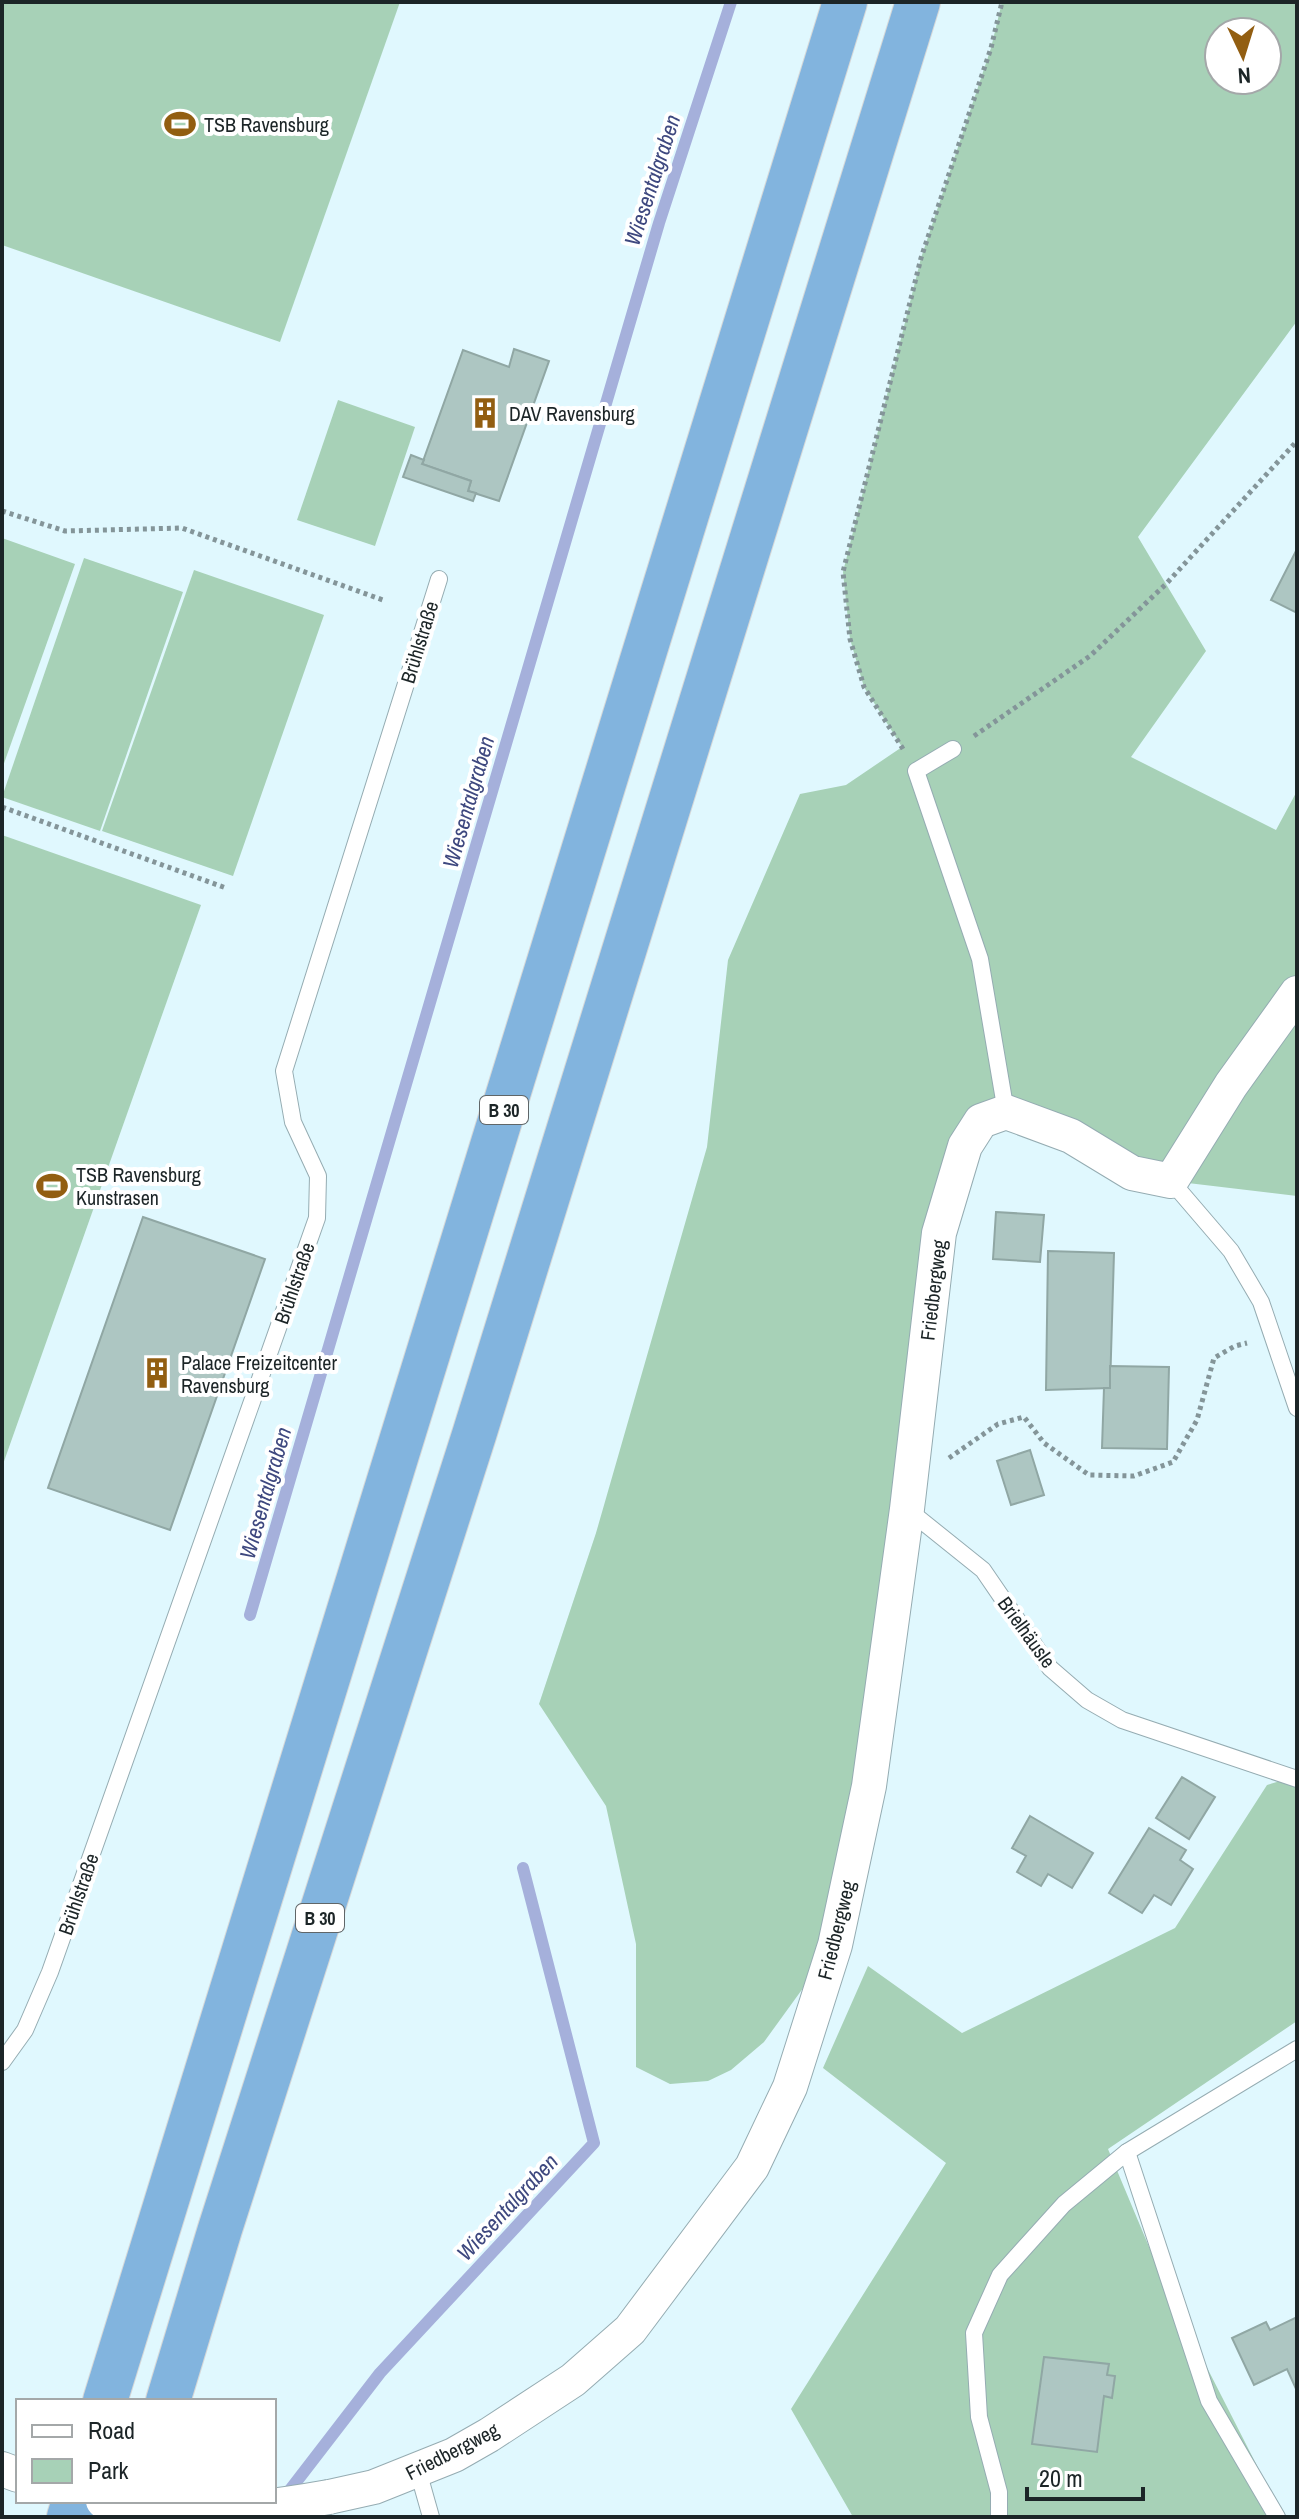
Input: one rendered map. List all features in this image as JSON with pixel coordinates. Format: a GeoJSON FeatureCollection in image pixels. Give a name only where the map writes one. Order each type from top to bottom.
{"type":"FeatureCollection","features":[{"type":"Feature","properties":{"kind":"highway","name":"B 30"},"geometry":{"type":"LineString","coordinates":[[106,2399],[845,2]]}},
{"type":"Feature","properties":{"kind":"highway","name":"B 30"},"geometry":{"type":"LineString","coordinates":[[169,2399],[479,1420],[918,2]]}},
{"type":"Feature","properties":{"kind":"street"},"geometry":{"type":"LineString","coordinates":[[1006,1112],[1071,1136],[1132,1173],[1171,1181],[1231,1085],[1297,993]]}},
{"type":"Feature","properties":{"kind":"street","name":"Friedbergweg"},"geometry":{"type":"LineString","coordinates":[[115,2503],[176,2513],[221,2514],[329,2497],[374,2487],[418,2471],[489,2435],[573,2380],[630,2330],[752,2167],[790,2087],[835,1945],[869,1786],[908,1498],[939,1233],[965,1146],[981,1121],[1006,1112]]}},
{"type":"Feature","properties":{"kind":"lane","name":"Brühlstraße"},"geometry":{"type":"LineString","coordinates":[[2,2062],[25,2030],[50,1972],[317,1218],[318,1176],[293,1122],[284,1071],[439,579]]}},
{"type":"Feature","properties":{"kind":"lane"},"geometry":{"type":"LineString","coordinates":[[953,749],[916,771],[980,959],[1006,1112]]}},
{"type":"Feature","properties":{"kind":"lane"},"geometry":{"type":"LineString","coordinates":[[1171,1181],[1231,1251],[1261,1302],[1297,1408]]}},
{"type":"Feature","properties":{"kind":"lane","name":"Brielhäusle"},"geometry":{"type":"LineString","coordinates":[[908,1498],[983,1570],[1050,1668],[1087,1700],[1122,1720],[1297,1779]]}},
{"type":"Feature","properties":{"kind":"lane"},"geometry":{"type":"LineString","coordinates":[[999,2517],[999,2492],[979,2417],[974,2333],[1000,2275],[1064,2204],[1127,2152],[1297,2049]]}},
{"type":"Feature","properties":{"kind":"lane"},"geometry":{"type":"LineString","coordinates":[[1127,2152],[1209,2401],[1277,2517]]}},
{"type":"Feature","properties":{"kind":"lane"},"geometry":{"type":"LineString","coordinates":[[418,2471],[431,2517]]}},
{"type":"Feature","properties":{"kind":"path"},"geometry":{"type":"LineString","coordinates":[[902,747],[864,687],[850,639],[843,572],[921,258],[991,48],[1002,2]]}},
{"type":"Feature","properties":{"kind":"path"},"geometry":{"type":"LineString","coordinates":[[953,749],[1090,656],[1166,584],[1297,441]]}},
{"type":"Feature","properties":{"kind":"path"},"geometry":{"type":"LineString","coordinates":[[2,511],[65,531],[182,528],[383,600]]}},
{"type":"Feature","properties":{"kind":"path"},"geometry":{"type":"LineString","coordinates":[[2,807],[226,888]]}},
{"type":"Feature","properties":{"kind":"path"},"geometry":{"type":"LineString","coordinates":[[908,1498],[998,1424],[1024,1417],[1044,1443],[1089,1475],[1134,1476],[1173,1462],[1197,1420],[1214,1358],[1235,1346],[1272,1337]]}},
{"type":"Feature","properties":{"kind":"green space","name":"TSB Ravensburg"},"geometry":{"type":"Polygon","coordinates":[[[2,2],[400,2],[280,342],[2,245],[2,2]]]}},
{"type":"Feature","properties":{"kind":"green space"},"geometry":{"type":"Polygon","coordinates":[[[1002,2],[1297,2],[1297,321],[1138,537],[1206,651],[1131,757],[1276,830],[1297,791],[1297,1196],[1171,1181],[1007,1112],[965,1146],[835,1944],[764,2042],[731,2070],[708,2081],[670,2084],[636,2067],[636,1944],[606,1806],[539,1704],[596,1533],[707,1147],[728,960],[800,794],[846,785],[902,747],[864,687],[850,639],[843,572],[921,258],[991,48],[1002,2]]]}},
{"type":"Feature","properties":{"kind":"green space"},"geometry":{"type":"Polygon","coordinates":[[[338,400],[415,427],[375,546],[297,520],[338,400]]]}},
{"type":"Feature","properties":{"kind":"green space"},"geometry":{"type":"Polygon","coordinates":[[[2,538],[75,564],[2,769],[2,538]]]}},
{"type":"Feature","properties":{"kind":"green space"},"geometry":{"type":"Polygon","coordinates":[[[84,558],[183,592],[100,831],[2,797],[84,558]]]}},
{"type":"Feature","properties":{"kind":"green space"},"geometry":{"type":"Polygon","coordinates":[[[194,570],[324,615],[233,876],[102,831],[194,570]]]}},
{"type":"Feature","properties":{"kind":"green space","name":"TSB Ravensburg Kunstrasen"},"geometry":{"type":"Polygon","coordinates":[[[2,835],[201,905],[2,1467],[2,835]]]}},
{"type":"Feature","properties":{"kind":"green space"},"geometry":{"type":"Polygon","coordinates":[[[1297,1776],[1297,2021],[1108,2149],[1165,2285],[1283,2517],[853,2517],[791,2409],[946,2163],[823,2068],[868,1966],[962,2033],[1175,1928],[1267,1785],[1297,1776]]]}},
{"type":"Feature","properties":{"kind":"building","name":"DAV Ravensburg"},"geometry":{"type":"Polygon","coordinates":[[[514,349],[549,361],[499,501],[468,491],[471,481],[422,464],[463,350],[509,367],[514,349]]]}},
{"type":"Feature","properties":{"kind":"building"},"geometry":{"type":"Polygon","coordinates":[[[411,455],[424,460],[422,464],[471,481],[468,491],[476,493],[473,501],[403,477],[411,455]]]}},
{"type":"Feature","properties":{"kind":"building"},"geometry":{"type":"Polygon","coordinates":[[[1297,549],[1297,613],[1271,600],[1297,549]]]}},
{"type":"Feature","properties":{"kind":"building"},"geometry":{"type":"Polygon","coordinates":[[[996,1212],[1044,1215],[1040,1262],[993,1259],[996,1212]]]}},
{"type":"Feature","properties":{"kind":"building","name":"Palace Freizeitcenter Ravensburg"},"geometry":{"type":"Polygon","coordinates":[[[143,1217],[265,1259],[170,1530],[48,1488],[143,1217]]]}},
{"type":"Feature","properties":{"kind":"building"},"geometry":{"type":"Polygon","coordinates":[[[1048,1251],[1114,1253],[1110,1388],[1046,1390],[1048,1251]]]}},
{"type":"Feature","properties":{"kind":"building"},"geometry":{"type":"Polygon","coordinates":[[[1110,1366],[1169,1367],[1167,1449],[1102,1448],[1104,1388],[1110,1388],[1110,1366]]]}},
{"type":"Feature","properties":{"kind":"building"},"geometry":{"type":"Polygon","coordinates":[[[1030,1450],[1044,1495],[1011,1505],[997,1461],[1030,1450]]]}},
{"type":"Feature","properties":{"kind":"building"},"geometry":{"type":"Polygon","coordinates":[[[1182,1777],[1215,1797],[1189,1839],[1156,1818],[1182,1777]]]}},
{"type":"Feature","properties":{"kind":"building"},"geometry":{"type":"Polygon","coordinates":[[[1030,1816],[1093,1853],[1072,1888],[1048,1874],[1041,1886],[1017,1872],[1026,1856],[1012,1848],[1030,1816]]]}},
{"type":"Feature","properties":{"kind":"building"},"geometry":{"type":"Polygon","coordinates":[[[1149,1828],[1186,1850],[1180,1860],[1193,1869],[1171,1905],[1154,1895],[1142,1913],[1109,1893],[1149,1828]]]}},
{"type":"Feature","properties":{"kind":"building"},"geometry":{"type":"Polygon","coordinates":[[[1297,2317],[1297,2391],[1287,2369],[1254,2385],[1232,2338],[1266,2322],[1270,2330],[1297,2317]]]}},
{"type":"Feature","properties":{"kind":"building"},"geometry":{"type":"Polygon","coordinates":[[[1044,2357],[1109,2364],[1107,2375],[1115,2376],[1112,2398],[1104,2396],[1097,2452],[1032,2444],[1044,2357]]]}},
{"type":"Feature","properties":{"kind":"waterway","name":"Wiesentalgraben"},"geometry":{"type":"LineString","coordinates":[[250,1615],[659,223],[731,2]]}},
{"type":"Feature","properties":{"kind":"waterway","name":"Wiesentalgraben"},"geometry":{"type":"LineString","coordinates":[[283,2499],[380,2373],[594,2143],[523,1868]]}},
{"type":"Feature","properties":{"kind":"place","name":"TSB Ravensburg"},"geometry":{"type":"Point","coordinates":[180,124]}},
{"type":"Feature","properties":{"kind":"place","name":"DAV Ravensburg"},"geometry":{"type":"Point","coordinates":[485,413]}},
{"type":"Feature","properties":{"kind":"place","name":"TSB Ravensburg Kunstrasen"},"geometry":{"type":"Point","coordinates":[52,1186]}},
{"type":"Feature","properties":{"kind":"place","name":"Palace Freizeitcenter Ravensburg"},"geometry":{"type":"Point","coordinates":[157,1373]}}]}
